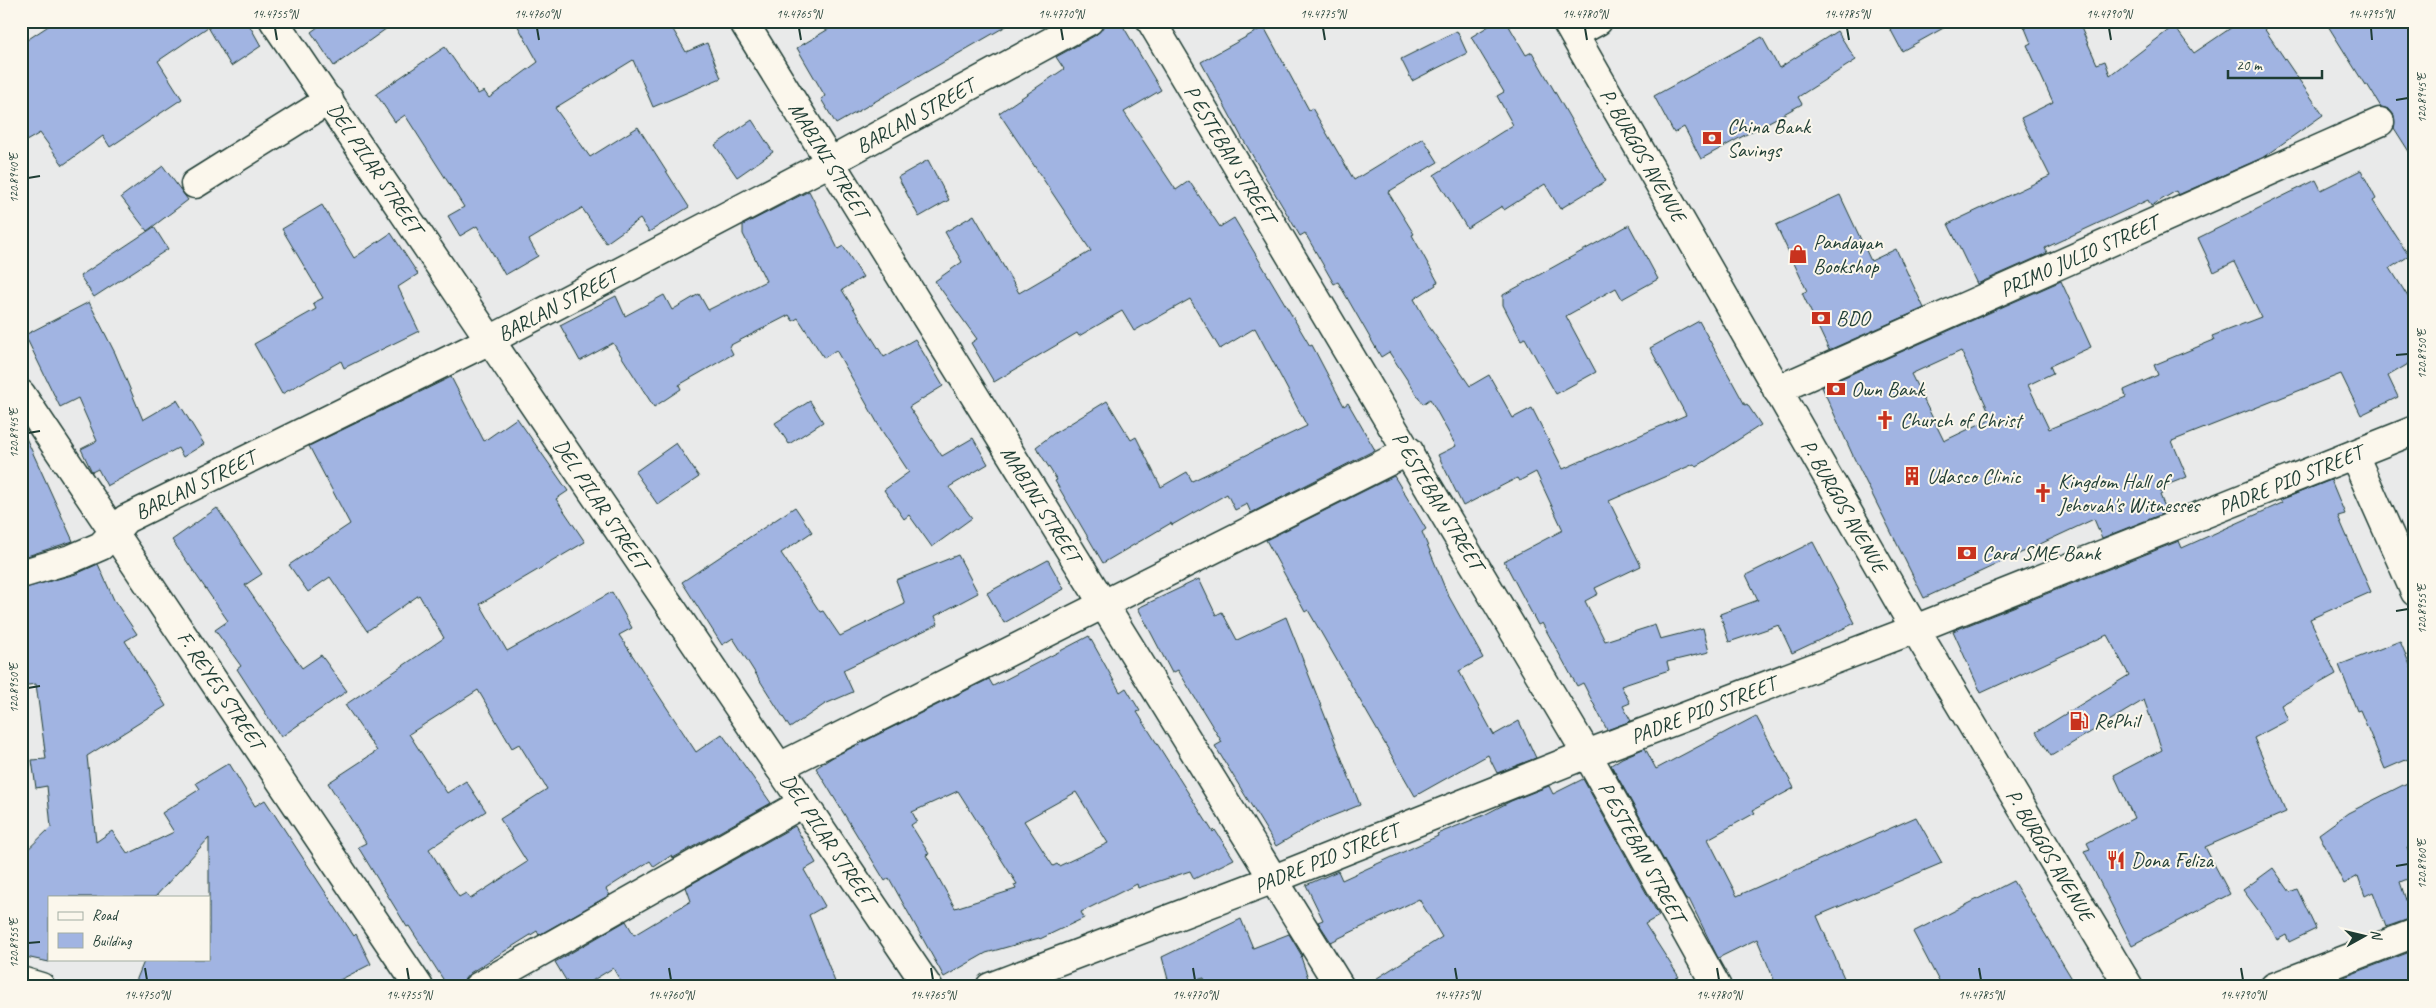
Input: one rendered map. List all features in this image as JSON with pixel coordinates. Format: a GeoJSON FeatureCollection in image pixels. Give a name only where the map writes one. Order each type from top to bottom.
{"type":"FeatureCollection","features":[{"type":"Feature","properties":{"kind":"street","name":"DEL PILAR STREET"},"geometry":{"type":"LineString","coordinates":[[274,21],[928,987]]}},
{"type":"Feature","properties":{"kind":"street","name":"MABINI STREET"},"geometry":{"type":"LineString","coordinates":[[743,21],[1340,987]]}},
{"type":"Feature","properties":{"kind":"street","name":"BARLAN STREET"},"geometry":{"type":"LineString","coordinates":[[21,574],[54,565],[101,546],[126,519],[490,340],[830,162],[1089,21]]}},
{"type":"Feature","properties":{"kind":"street","name":"P ESTEBAN STREET"},"geometry":{"type":"LineString","coordinates":[[1151,21],[1409,451],[1587,754],[1717,987]]}},
{"type":"Feature","properties":{"kind":"street"},"geometry":{"type":"LineString","coordinates":[[1570,28],[1598,21]]}},
{"type":"Feature","properties":{"kind":"street","name":"P. BURGOS AVENUE"},"geometry":{"type":"LineString","coordinates":[[1570,28],[1914,629],[2128,987]]}},
{"type":"Feature","properties":{"kind":"street"},"geometry":{"type":"LineString","coordinates":[[195,184],[329,100]]}},
{"type":"Feature","properties":{"kind":"street","name":"PRIMO JULIO STREET"},"geometry":{"type":"LineString","coordinates":[[1777,390],[2380,122]]}},
{"type":"Feature","properties":{"kind":"street","name":"F. REYES STREET"},"geometry":{"type":"LineString","coordinates":[[21,394],[115,531],[419,987]]}},
{"type":"Feature","properties":{"kind":"street","name":"PADRE PIO STREET"},"geometry":{"type":"LineString","coordinates":[[990,987],[1274,879],[1587,754],[1914,629],[2415,430]]}},
{"type":"Feature","properties":{"kind":"street"},"geometry":{"type":"LineString","coordinates":[[779,767],[1409,451]]}},
{"type":"Feature","properties":{"kind":"street"},"geometry":{"type":"LineString","coordinates":[[2354,455],[2415,592]]}},
{"type":"Feature","properties":{"kind":"street"},"geometry":{"type":"LineString","coordinates":[[478,987],[803,803]]}},
{"type":"Feature","properties":{"kind":"street"},"geometry":{"type":"LineString","coordinates":[[2274,987],[2415,932]]}},
{"type":"Feature","properties":{"kind":"street"},"geometry":{"type":"LineString","coordinates":[[21,981],[41,987]]}},
{"type":"Feature","properties":{"kind":"building"},"geometry":{"type":"Polygon","coordinates":[[[56,21],[247,21],[261,46],[231,66],[208,27],[158,61],[182,99],[110,147],[103,136],[63,165],[40,133],[21,144],[21,44],[56,21]]]}},
{"type":"Feature","properties":{"kind":"building"},"geometry":{"type":"Polygon","coordinates":[[[326,21],[397,21],[334,66],[311,32],[326,21]]]}},
{"type":"Feature","properties":{"kind":"building"},"geometry":{"type":"Polygon","coordinates":[[[515,21],[668,21],[686,52],[707,43],[721,78],[653,107],[633,60],[555,108],[590,157],[638,127],[689,207],[649,232],[640,219],[606,243],[582,208],[529,240],[538,256],[505,275],[477,226],[460,236],[448,216],[464,207],[405,115],[395,122],[376,94],[445,47],[478,94],[484,91],[489,98],[538,62],[515,21]]]}},
{"type":"Feature","properties":{"kind":"building"},"geometry":{"type":"Polygon","coordinates":[[[842,21],[1015,21],[836,124],[821,99],[825,96],[797,48],[842,21]]]}},
{"type":"Feature","properties":{"kind":"building"},"geometry":{"type":"Polygon","coordinates":[[[1112,21],[1120,21],[1161,90],[1124,112],[1176,190],[1189,181],[1220,227],[1234,218],[1310,346],[1312,345],[1344,406],[1348,403],[1375,450],[1251,513],[1247,504],[1235,510],[1227,494],[1172,525],[1171,523],[1103,563],[1055,481],[1057,480],[1036,447],[1053,434],[1107,401],[1131,440],[1136,437],[1161,487],[1187,472],[1192,481],[1307,426],[1255,328],[1220,349],[1190,299],[1134,331],[1122,311],[1079,336],[1077,333],[994,382],[971,343],[977,339],[935,281],[962,262],[945,232],[974,215],[1019,293],[1091,251],[999,113],[1064,69],[1056,57],[1096,35],[1112,21]]]}},
{"type":"Feature","properties":{"kind":"building"},"geometry":{"type":"Polygon","coordinates":[[[1497,21],[1506,21],[1526,55],[1532,52],[1606,181],[1560,209],[1545,184],[1504,210],[1502,206],[1467,228],[1434,175],[1513,125],[1497,96],[1504,92],[1471,37],[1497,21]]]}},
{"type":"Feature","properties":{"kind":"building"},"geometry":{"type":"Polygon","coordinates":[[[1886,21],[1956,21],[1902,51],[1886,21]]]}},
{"type":"Feature","properties":{"kind":"building"},"geometry":{"type":"Polygon","coordinates":[[[2022,21],[2078,21],[2097,64],[2105,61],[2110,75],[2174,26],[2194,53],[2241,21],[2259,21],[2323,115],[2262,158],[2178,195],[2176,191],[2151,206],[2148,200],[2045,248],[2047,253],[1977,284],[1948,224],[2050,176],[2021,118],[2053,102],[2027,45],[2031,43],[2022,21]]]}},
{"type":"Feature","properties":{"kind":"building"},"geometry":{"type":"Polygon","coordinates":[[[2325,21],[2415,21],[2415,161],[2394,128],[2394,115],[2389,109],[2381,107],[2325,21]]]}},
{"type":"Feature","properties":{"kind":"building"},"geometry":{"type":"Polygon","coordinates":[[[1264,27],[1309,110],[1312,108],[1354,180],[1423,138],[1438,162],[1388,192],[1414,234],[1412,235],[1438,282],[1414,299],[1430,328],[1470,386],[1489,375],[1513,418],[1532,408],[1563,469],[1686,415],[1650,348],[1699,321],[1745,405],[1747,404],[1761,425],[1696,467],[1694,464],[1609,501],[1641,566],[1595,588],[1598,594],[1585,601],[1605,641],[1655,625],[1660,639],[1703,628],[1709,652],[1667,662],[1669,670],[1621,686],[1630,703],[1623,706],[1631,721],[1607,730],[1583,683],[1577,686],[1542,623],[1538,625],[1504,561],[1563,530],[1536,472],[1519,481],[1517,478],[1463,506],[1438,455],[1456,446],[1430,399],[1423,404],[1389,352],[1381,357],[1338,282],[1334,284],[1305,233],[1300,236],[1241,136],[1201,62],[1264,27]]]}},
{"type":"Feature","properties":{"kind":"building"},"geometry":{"type":"Polygon","coordinates":[[[1457,31],[1467,53],[1412,81],[1401,59],[1457,31]]]}},
{"type":"Feature","properties":{"kind":"building"},"geometry":{"type":"Polygon","coordinates":[[[1837,31],[1856,60],[1798,97],[1802,104],[1701,159],[1684,127],[1674,133],[1654,96],[1762,37],[1779,68],[1837,31]]]}},
{"type":"Feature","properties":{"kind":"building"},"geometry":{"type":"Polygon","coordinates":[[[752,120],[773,152],[737,177],[715,145],[752,120]]]}},
{"type":"Feature","properties":{"kind":"building"},"geometry":{"type":"Polygon","coordinates":[[[928,160],[949,200],[919,217],[898,177],[928,160]]]}},
{"type":"Feature","properties":{"kind":"building"},"geometry":{"type":"Polygon","coordinates":[[[163,166],[188,200],[147,231],[121,197],[163,166]]]}},
{"type":"Feature","properties":{"kind":"building"},"geometry":{"type":"Polygon","coordinates":[[[2361,170],[2376,199],[2373,201],[2409,256],[2390,268],[2415,308],[2415,360],[2388,376],[2398,397],[2361,415],[2341,374],[2172,441],[2187,477],[2159,488],[2167,512],[2102,538],[2094,519],[1924,598],[1854,458],[1822,387],[2061,281],[2091,347],[2050,366],[2053,373],[2028,385],[2049,429],[2126,397],[2124,390],[2158,375],[2154,365],[2214,340],[2212,336],[2261,317],[2234,262],[2214,272],[2198,238],[2316,180],[2321,190],[2361,170]],[[1961,351],[1911,374],[1944,441],[1992,418],[1961,351]]]}},
{"type":"Feature","properties":{"kind":"building"},"geometry":{"type":"Polygon","coordinates":[[[809,191],[838,249],[843,246],[863,277],[842,290],[884,357],[915,339],[943,386],[909,407],[942,456],[973,438],[988,464],[949,487],[972,518],[932,547],[909,515],[904,519],[884,490],[909,472],[882,431],[836,350],[824,358],[798,318],[793,321],[789,315],[729,346],[733,354],[679,385],[681,389],[654,407],[613,343],[580,361],[560,325],[616,296],[625,316],[664,295],[672,310],[699,294],[708,310],[766,281],[743,234],[743,225],[809,191]]]}},
{"type":"Feature","properties":{"kind":"building"},"geometry":{"type":"Polygon","coordinates":[[[1840,195],[1871,261],[1896,249],[1924,308],[1829,350],[1802,293],[1807,291],[1776,225],[1840,195]]]}},
{"type":"Feature","properties":{"kind":"building"},"geometry":{"type":"Polygon","coordinates":[[[322,205],[354,258],[391,233],[418,274],[398,287],[419,331],[344,368],[341,361],[282,394],[254,344],[316,309],[313,303],[323,298],[282,229],[322,205]]]}},
{"type":"Feature","properties":{"kind":"building"},"geometry":{"type":"Polygon","coordinates":[[[1629,225],[1658,279],[1622,299],[1616,288],[1566,316],[1596,372],[1556,394],[1525,338],[1521,340],[1503,305],[1503,295],[1629,225]]]}},
{"type":"Feature","properties":{"kind":"building"},"geometry":{"type":"Polygon","coordinates":[[[154,227],[168,249],[94,297],[80,276],[154,227]]]}},
{"type":"Feature","properties":{"kind":"building"},"geometry":{"type":"Polygon","coordinates":[[[89,302],[115,353],[143,420],[177,400],[204,444],[183,457],[178,448],[107,486],[98,469],[92,472],[81,449],[97,441],[78,398],[60,407],[25,335],[89,302]]]}},
{"type":"Feature","properties":{"kind":"building"},"geometry":{"type":"Polygon","coordinates":[[[451,377],[484,441],[517,418],[568,491],[556,499],[585,542],[480,604],[507,651],[612,592],[632,628],[619,635],[696,752],[722,734],[771,803],[673,858],[672,855],[654,867],[650,861],[606,889],[610,895],[539,935],[537,931],[470,973],[464,980],[462,987],[448,987],[409,926],[407,927],[358,847],[366,843],[328,783],[377,751],[345,705],[444,638],[419,595],[367,631],[330,577],[308,592],[289,565],[350,524],[309,446],[451,377]],[[478,690],[409,734],[447,793],[466,781],[486,811],[429,849],[459,897],[466,893],[470,899],[527,862],[500,819],[547,789],[519,744],[512,748],[478,690]]]}},
{"type":"Feature","properties":{"kind":"building"},"geometry":{"type":"Polygon","coordinates":[[[810,401],[823,422],[789,444],[775,423],[810,401]]]}},
{"type":"Feature","properties":{"kind":"building"},"geometry":{"type":"Polygon","coordinates":[[[21,427],[73,541],[21,558],[21,427]]]}},
{"type":"Feature","properties":{"kind":"building"},"geometry":{"type":"Polygon","coordinates":[[[676,443],[699,477],[658,505],[635,472],[676,443]]]}},
{"type":"Feature","properties":{"kind":"building"},"geometry":{"type":"Polygon","coordinates":[[[1394,476],[1426,529],[1422,532],[1447,593],[1483,658],[1459,671],[1494,735],[1519,721],[1536,758],[1497,773],[1488,755],[1415,796],[1308,610],[1305,612],[1266,540],[1394,476]]]}},
{"type":"Feature","properties":{"kind":"building"},"geometry":{"type":"Polygon","coordinates":[[[2331,480],[2345,514],[2338,516],[2371,592],[2310,619],[2336,674],[2281,705],[2288,720],[2254,738],[2286,812],[2205,847],[2230,894],[2132,945],[2084,851],[2090,849],[2087,843],[2134,818],[2114,775],[2162,750],[2144,700],[2051,756],[2036,732],[2129,675],[2107,635],[1981,693],[1953,631],[2179,541],[2182,548],[2282,503],[2280,500],[2331,480]]]}},
{"type":"Feature","properties":{"kind":"building"},"geometry":{"type":"Polygon","coordinates":[[[795,507],[812,532],[781,553],[820,612],[823,611],[840,636],[905,604],[896,580],[958,555],[978,593],[935,616],[938,624],[843,670],[853,692],[825,704],[790,728],[733,638],[722,645],[682,582],[795,507]]]}},
{"type":"Feature","properties":{"kind":"building"},"geometry":{"type":"Polygon","coordinates":[[[217,508],[262,574],[245,585],[302,668],[321,655],[347,691],[281,737],[237,669],[241,666],[215,630],[228,621],[172,540],[217,508]]]}},
{"type":"Feature","properties":{"kind":"building"},"geometry":{"type":"Polygon","coordinates":[[[1813,542],[1855,623],[1792,653],[1779,625],[1729,642],[1720,614],[1758,600],[1746,575],[1813,542]]]}},
{"type":"Feature","properties":{"kind":"building"},"geometry":{"type":"Polygon","coordinates":[[[1048,560],[1064,589],[1004,623],[987,593],[1048,560]]]}},
{"type":"Feature","properties":{"kind":"building"},"geometry":{"type":"Polygon","coordinates":[[[98,564],[114,600],[137,634],[125,641],[166,706],[87,756],[96,842],[112,831],[128,854],[174,832],[162,813],[200,789],[196,783],[229,763],[255,806],[265,800],[354,936],[356,934],[371,964],[326,987],[150,987],[136,981],[145,960],[210,960],[209,838],[156,896],[48,896],[49,962],[21,956],[21,856],[51,827],[47,786],[36,788],[32,760],[46,759],[36,684],[21,686],[21,589],[76,574],[98,564]]]}},
{"type":"Feature","properties":{"kind":"building"},"geometry":{"type":"Polygon","coordinates":[[[1199,579],[1216,615],[1222,612],[1237,640],[1286,617],[1360,805],[1315,823],[1276,846],[1215,746],[1222,742],[1178,670],[1172,673],[1138,608],[1199,579]]]}},
{"type":"Feature","properties":{"kind":"building"},"geometry":{"type":"Polygon","coordinates":[[[1089,636],[1120,692],[1126,688],[1140,711],[1137,712],[1213,832],[1215,830],[1234,859],[1194,879],[1190,871],[1138,888],[1137,884],[1081,912],[1084,918],[1040,939],[986,953],[944,977],[889,878],[885,881],[816,768],[833,757],[989,679],[993,686],[1089,636]],[[958,791],[912,812],[917,821],[911,825],[929,854],[926,855],[955,908],[1016,889],[1014,885],[1017,884],[958,791]],[[1076,792],[1024,821],[1053,866],[1057,864],[1059,866],[1108,843],[1076,792]]]}},
{"type":"Feature","properties":{"kind":"building"},"geometry":{"type":"Polygon","coordinates":[[[2400,641],[2415,677],[2415,756],[2385,769],[2360,710],[2357,711],[2339,665],[2400,641]]]}},
{"type":"Feature","properties":{"kind":"building"},"geometry":{"type":"Polygon","coordinates":[[[1756,716],[1794,788],[1753,810],[1755,813],[1708,839],[1737,896],[1916,817],[1942,863],[1817,916],[1848,987],[1777,987],[1757,939],[1718,958],[1689,899],[1686,900],[1611,765],[1645,748],[1656,769],[1756,716]]]}},
{"type":"Feature","properties":{"kind":"building"},"geometry":{"type":"Polygon","coordinates":[[[1583,779],[1659,916],[1645,924],[1679,977],[1676,978],[1680,987],[1363,987],[1442,937],[1419,899],[1331,942],[1318,922],[1323,920],[1306,885],[1338,871],[1342,880],[1511,801],[1549,786],[1553,794],[1583,779]]]}},
{"type":"Feature","properties":{"kind":"building"},"geometry":{"type":"Polygon","coordinates":[[[2415,779],[2415,845],[2407,848],[2415,868],[2415,876],[2400,882],[2412,918],[2386,927],[2373,892],[2365,896],[2358,876],[2344,884],[2319,834],[2348,813],[2415,779]]]}},
{"type":"Feature","properties":{"kind":"building"},"geometry":{"type":"Polygon","coordinates":[[[795,826],[816,863],[804,870],[825,906],[809,915],[837,987],[624,987],[613,968],[582,987],[570,987],[555,962],[626,921],[634,935],[691,901],[686,887],[795,826]]]}},
{"type":"Feature","properties":{"kind":"building"},"geometry":{"type":"Polygon","coordinates":[[[2273,868],[2290,892],[2297,889],[2316,929],[2289,942],[2286,935],[2277,940],[2270,926],[2243,890],[2273,868]]]}},
{"type":"Feature","properties":{"kind":"building"},"geometry":{"type":"Polygon","coordinates":[[[2013,881],[2077,987],[1942,987],[1913,932],[2013,881]]]}},
{"type":"Feature","properties":{"kind":"building"},"geometry":{"type":"Polygon","coordinates":[[[1241,919],[1253,948],[1289,934],[1302,956],[1311,987],[1206,987],[1204,978],[1170,987],[1162,957],[1241,919]]]}},
{"type":"Feature","properties":{"kind":"building"},"geometry":{"type":"Polygon","coordinates":[[[2415,950],[2415,987],[2318,987],[2415,950]]]}},
{"type":"Feature","properties":{"kind":"place","name":"China Bank Savings"},"geometry":{"type":"Point","coordinates":[1712,138]}},
{"type":"Feature","properties":{"kind":"place","name":"Pandayan Bookshop"},"geometry":{"type":"Point","coordinates":[1798,254]}},
{"type":"Feature","properties":{"kind":"place","name":"BDO"},"geometry":{"type":"Point","coordinates":[1821,318]}},
{"type":"Feature","properties":{"kind":"place","name":"Own Bank"},"geometry":{"type":"Point","coordinates":[1836,389]}},
{"type":"Feature","properties":{"kind":"place","name":"Church of Christ"},"geometry":{"type":"Point","coordinates":[1885,420]}},
{"type":"Feature","properties":{"kind":"place","name":"Udasco Clinic"},"geometry":{"type":"Point","coordinates":[1912,476]}},
{"type":"Feature","properties":{"kind":"place","name":"Kingdom Hall of Jehovah's Witnesses"},"geometry":{"type":"Point","coordinates":[2043,493]}},
{"type":"Feature","properties":{"kind":"place","name":"Card SME Bank"},"geometry":{"type":"Point","coordinates":[1967,553]}},
{"type":"Feature","properties":{"kind":"place","name":"RePhil"},"geometry":{"type":"Point","coordinates":[2079,721]}},
{"type":"Feature","properties":{"kind":"place","name":"Dona Feliza"},"geometry":{"type":"Point","coordinates":[2116,860]}}]}
